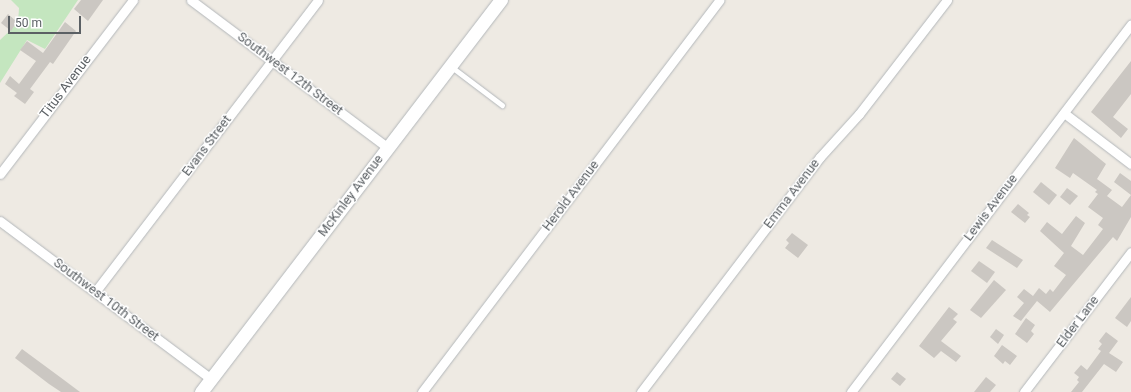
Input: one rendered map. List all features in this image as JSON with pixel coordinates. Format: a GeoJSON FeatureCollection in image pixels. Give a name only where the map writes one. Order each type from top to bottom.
{"type":"FeatureCollection","features":[{"type":"Feature","properties":{"kind":"main road","name":"McKinley Avenue"},"geometry":{"type":"LineString","coordinates":[[201,392],[501,0]]}},
{"type":"Feature","properties":{"kind":"street","name":"Titus Avenue"},"geometry":{"type":"LineString","coordinates":[[0,174],[133,0]]}},
{"type":"Feature","properties":{"kind":"street","name":"Southwest 12th Street"},"geometry":{"type":"LineString","coordinates":[[191,0],[388,148]]}},
{"type":"Feature","properties":{"kind":"street","name":"Evans Street"},"geometry":{"type":"LineString","coordinates":[[95,292],[318,0]]}},
{"type":"Feature","properties":{"kind":"street","name":"Herold Avenue"},"geometry":{"type":"LineString","coordinates":[[422,392],[720,0]]}},
{"type":"Feature","properties":{"kind":"street","name":"Emma Avenue"},"geometry":{"type":"LineString","coordinates":[[641,392],[820,157],[860,114],[947,0]]}},
{"type":"Feature","properties":{"kind":"street","name":"Lewis Avenue"},"geometry":{"type":"LineString","coordinates":[[851,392],[1131,24]]}},
{"type":"Feature","properties":{"kind":"street"},"geometry":{"type":"LineString","coordinates":[[1064,113],[1131,164]]}},
{"type":"Feature","properties":{"kind":"street","name":"Southwest 10th Street"},"geometry":{"type":"LineString","coordinates":[[0,221],[211,379]]}},
{"type":"Feature","properties":{"kind":"street","name":"Elder Lane"},"geometry":{"type":"LineString","coordinates":[[1024,392],[1131,252]]}},
{"type":"Feature","properties":{"kind":"lane"},"geometry":{"type":"LineString","coordinates":[[451,66],[502,105]]}},
{"type":"Feature","properties":{"kind":"green space"},"geometry":{"type":"Polygon","coordinates":[[[11,0],[78,0],[45,49],[27,40],[0,83],[0,40],[18,23],[19,8],[11,0]]]}},
{"type":"Feature","properties":{"kind":"building"},"geometry":{"type":"Polygon","coordinates":[[[81,0],[103,0],[88,21],[74,9],[81,0]]]}},
{"type":"Feature","properties":{"kind":"building"},"geometry":{"type":"Polygon","coordinates":[[[8,14],[17,22],[11,31],[1,23],[8,14]]]}},
{"type":"Feature","properties":{"kind":"building"},"geometry":{"type":"Polygon","coordinates":[[[65,22],[76,31],[53,64],[50,62],[30,89],[34,92],[25,104],[14,96],[17,93],[5,84],[10,76],[19,84],[36,61],[20,50],[27,41],[43,53],[65,22]]]}},
{"type":"Feature","properties":{"kind":"building"},"geometry":{"type":"Polygon","coordinates":[[[1131,61],[1131,94],[1113,117],[1128,129],[1121,138],[1091,112],[1131,61]]]}},
{"type":"Feature","properties":{"kind":"building"},"geometry":{"type":"Polygon","coordinates":[[[1074,138],[1106,164],[1097,179],[1112,190],[1107,196],[1122,207],[1131,195],[1131,217],[1117,241],[1113,237],[1050,312],[1037,301],[1021,321],[1013,316],[1024,303],[1017,297],[1024,289],[1033,296],[1039,288],[1046,294],[1050,289],[1053,292],[1066,275],[1054,266],[1064,253],[1040,231],[1047,222],[1062,234],[1076,216],[1085,223],[1071,246],[1083,255],[1103,229],[1098,225],[1103,218],[1088,207],[1098,194],[1095,192],[1097,190],[1073,173],[1070,178],[1055,168],[1074,138]]]}},
{"type":"Feature","properties":{"kind":"building"},"geometry":{"type":"Polygon","coordinates":[[[1120,173],[1131,181],[1131,195],[1114,182],[1120,173]]]}},
{"type":"Feature","properties":{"kind":"building"},"geometry":{"type":"Polygon","coordinates":[[[1041,182],[1057,195],[1049,205],[1033,192],[1041,182]]]}},
{"type":"Feature","properties":{"kind":"building"},"geometry":{"type":"Polygon","coordinates":[[[1067,188],[1078,196],[1070,205],[1060,197],[1067,188]]]}},
{"type":"Feature","properties":{"kind":"building"},"geometry":{"type":"Polygon","coordinates":[[[1018,204],[1029,213],[1027,215],[1030,217],[1025,223],[1011,212],[1018,204]]]}},
{"type":"Feature","properties":{"kind":"building"},"geometry":{"type":"Polygon","coordinates":[[[792,233],[808,245],[798,258],[785,248],[789,243],[786,240],[792,233]]]}},
{"type":"Feature","properties":{"kind":"building"},"geometry":{"type":"Polygon","coordinates":[[[992,240],[1023,260],[1017,268],[986,248],[992,240]]]}},
{"type":"Feature","properties":{"kind":"building"},"geometry":{"type":"Polygon","coordinates":[[[979,261],[995,272],[987,283],[971,271],[979,261]]]}},
{"type":"Feature","properties":{"kind":"building"},"geometry":{"type":"Polygon","coordinates":[[[994,280],[1006,290],[981,318],[970,310],[994,280]]]}},
{"type":"Feature","properties":{"kind":"building"},"geometry":{"type":"Polygon","coordinates":[[[1131,297],[1131,321],[1127,327],[1115,318],[1131,297]]]}},
{"type":"Feature","properties":{"kind":"building"},"geometry":{"type":"Polygon","coordinates":[[[949,307],[958,314],[953,319],[957,322],[941,341],[961,356],[956,362],[941,351],[934,358],[919,346],[949,307]]]}},
{"type":"Feature","properties":{"kind":"building"},"geometry":{"type":"Polygon","coordinates":[[[1026,318],[1035,325],[1031,331],[1034,334],[1027,343],[1015,334],[1026,318]]]}},
{"type":"Feature","properties":{"kind":"building"},"geometry":{"type":"Polygon","coordinates":[[[996,329],[1004,335],[998,344],[990,337],[996,329]]]}},
{"type":"Feature","properties":{"kind":"building"},"geometry":{"type":"Polygon","coordinates":[[[1106,332],[1118,341],[1109,353],[1123,362],[1116,372],[1104,364],[1082,392],[1071,392],[1079,382],[1077,380],[1079,377],[1074,373],[1081,365],[1087,370],[1101,351],[1098,349],[1102,344],[1099,341],[1106,332]]]}},
{"type":"Feature","properties":{"kind":"building"},"geometry":{"type":"Polygon","coordinates":[[[1002,345],[1017,356],[1010,365],[1005,361],[1003,364],[994,356],[1002,345]]]}},
{"type":"Feature","properties":{"kind":"building"},"geometry":{"type":"Polygon","coordinates":[[[22,349],[80,392],[61,392],[49,384],[15,358],[22,349]]]}},
{"type":"Feature","properties":{"kind":"building"},"geometry":{"type":"Polygon","coordinates":[[[897,372],[906,379],[900,386],[891,379],[897,372]]]}},
{"type":"Feature","properties":{"kind":"building"},"geometry":{"type":"Polygon","coordinates":[[[986,377],[996,385],[990,392],[974,392],[986,377]]]}}]}
